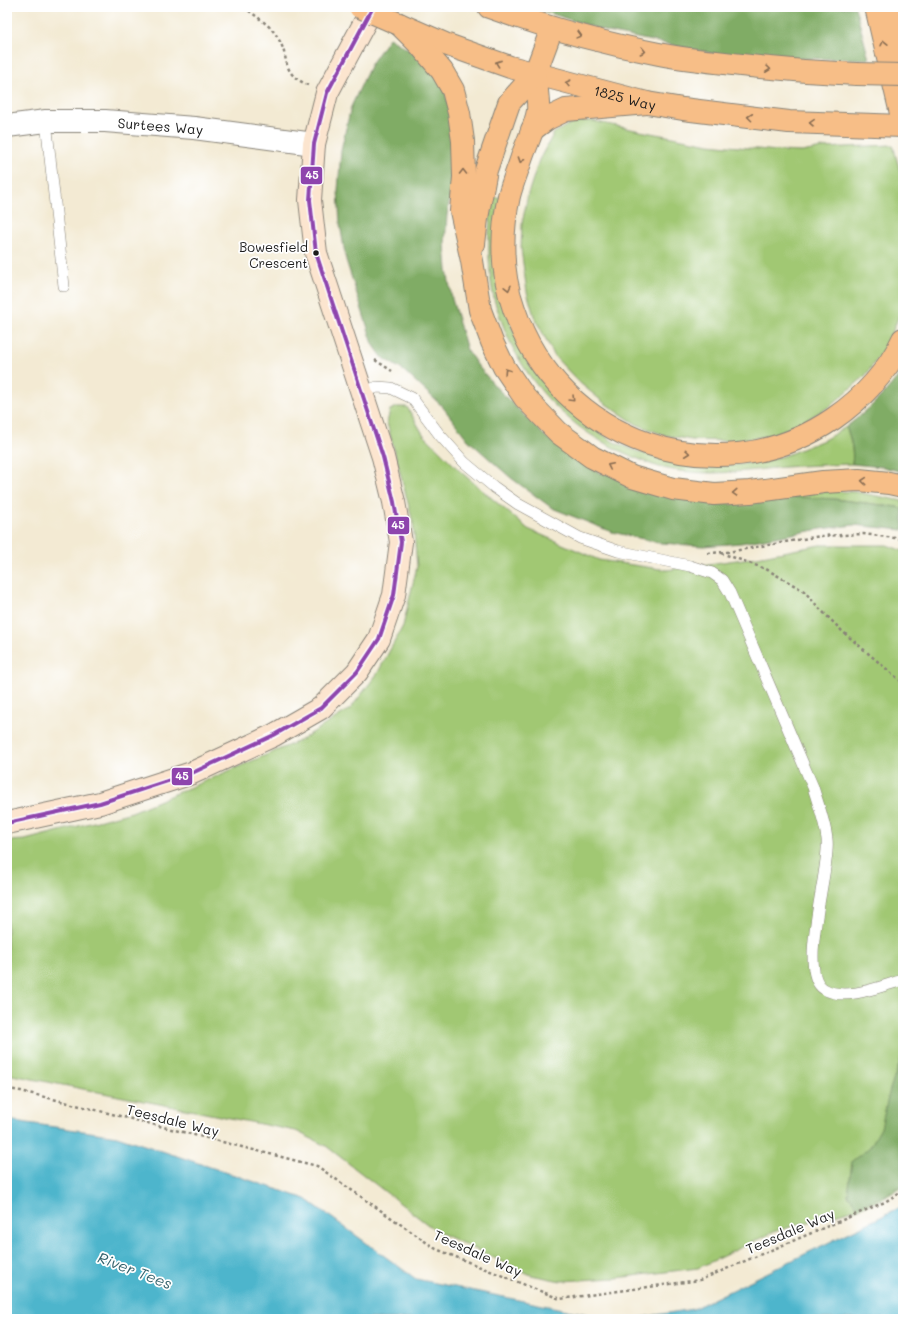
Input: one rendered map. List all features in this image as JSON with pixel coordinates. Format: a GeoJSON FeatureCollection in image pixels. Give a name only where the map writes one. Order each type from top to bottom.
{"type":"FeatureCollection","features":[{"type":"Feature","properties":{"kind":"main road","name":"1825 Way"},"geometry":{"type":"LineString","coordinates":[[360,7],[452,46],[510,67],[646,103],[789,122],[903,126]]}},
{"type":"Feature","properties":{"kind":"main road"},"geometry":{"type":"LineString","coordinates":[[489,7],[552,28],[605,42],[684,58],[770,69],[903,75]]}},
{"type":"Feature","properties":{"kind":"main road"},"geometry":{"type":"LineString","coordinates":[[876,7],[903,122]]}},
{"type":"Feature","properties":{"kind":"main road"},"geometry":{"type":"LineString","coordinates":[[889,7],[903,48]]}},
{"type":"Feature","properties":{"kind":"main road"},"geometry":{"type":"LineString","coordinates":[[399,24],[420,45],[442,71],[453,90],[459,113],[463,141],[464,177],[461,211],[472,261],[480,310],[492,342],[504,367],[525,398],[559,433],[592,458],[632,477],[673,489],[714,494],[750,492],[823,482],[859,480],[903,486]]}},
{"type":"Feature","properties":{"kind":"main road"},"geometry":{"type":"LineString","coordinates":[[472,261],[477,218],[486,170],[509,103],[535,74],[552,28]]}},
{"type":"Feature","properties":{"kind":"main road"},"geometry":{"type":"LineString","coordinates":[[535,74],[538,110],[509,194],[504,223],[504,252],[507,280],[514,309],[525,336],[539,361],[557,384],[577,404],[601,422],[626,436],[653,446],[682,453],[710,455],[740,454],[768,448],[796,439],[822,426],[846,410],[867,390],[886,368],[903,339]]}},
{"type":"Feature","properties":{"kind":"main road"},"geometry":{"type":"LineString","coordinates":[[532,130],[547,118],[566,110],[646,103]]}},
{"type":"Feature","properties":{"kind":"street"},"geometry":{"type":"LineString","coordinates":[[7,823],[100,803],[192,773],[274,735],[321,708],[358,672],[379,639],[394,595],[401,542],[394,502],[383,458],[316,253],[310,200],[314,144],[327,93],[373,7]]}},
{"type":"Feature","properties":{"kind":"street","name":"Surtees Way"},"geometry":{"type":"LineString","coordinates":[[7,126],[46,121],[105,121],[194,128],[314,144]]}},
{"type":"Feature","properties":{"kind":"lane"},"geometry":{"type":"LineString","coordinates":[[46,121],[64,286]]}},
{"type":"Feature","properties":{"kind":"lane"},"geometry":{"type":"LineString","coordinates":[[361,393],[377,387],[392,388],[412,398],[439,434],[464,462],[494,487],[518,504],[580,538],[618,551],[690,566],[712,573],[722,580],[730,594],[813,787],[822,818],[827,840],[827,859],[813,948],[813,967],[817,982],[823,989],[830,992],[847,994],[866,991],[903,980]]}},
{"type":"Feature","properties":{"kind":"path"},"geometry":{"type":"LineString","coordinates":[[244,7],[272,30],[278,37],[288,71],[300,82],[327,93]]}},
{"type":"Feature","properties":{"kind":"path"},"geometry":{"type":"LineString","coordinates":[[719,552],[766,569],[804,591],[842,631],[903,684]]}},
{"type":"Feature","properties":{"kind":"path","name":"Teesdale Way"},"geometry":{"type":"LineString","coordinates":[[7,1090],[21,1091],[317,1166],[436,1249],[560,1299],[700,1280],[885,1202],[903,1190]]}},
{"type":"Feature","properties":{"kind":"green space"},"geometry":{"type":"Polygon","coordinates":[[[531,7],[855,7],[869,59],[735,58],[608,32],[531,7]]]}},
{"type":"Feature","properties":{"kind":"green space"},"geometry":{"type":"Polygon","coordinates":[[[389,38],[424,59],[442,81],[456,131],[453,181],[447,215],[445,243],[447,270],[452,299],[467,350],[495,386],[545,436],[574,458],[600,473],[779,496],[834,499],[897,507],[903,509],[903,530],[854,525],[821,529],[741,543],[703,546],[661,543],[612,532],[552,508],[511,478],[468,440],[442,406],[404,371],[382,357],[373,344],[346,260],[340,224],[338,191],[341,150],[351,107],[371,64],[389,38]]]}},
{"type":"Feature","properties":{"kind":"green space"},"geometry":{"type":"Polygon","coordinates":[[[581,121],[593,121],[709,144],[777,151],[802,152],[822,148],[893,145],[903,183],[903,306],[887,345],[865,376],[829,407],[797,425],[768,436],[733,441],[692,440],[664,435],[636,424],[603,402],[580,383],[555,357],[534,316],[527,292],[521,249],[522,224],[528,194],[539,160],[554,133],[566,126],[581,121]]]}},
{"type":"Feature","properties":{"kind":"green space"},"geometry":{"type":"Polygon","coordinates":[[[502,197],[511,325],[530,366],[549,389],[582,420],[614,442],[639,452],[675,462],[726,466],[757,462],[784,456],[824,440],[846,427],[852,445],[852,464],[793,466],[741,472],[712,473],[698,473],[668,469],[651,464],[611,446],[589,434],[569,419],[551,402],[521,363],[509,341],[495,303],[490,270],[490,222],[492,198],[502,197]]]}},
{"type":"Feature","properties":{"kind":"green space"},"geometry":{"type":"Polygon","coordinates":[[[903,369],[903,472],[883,467],[852,464],[852,445],[846,427],[877,400],[903,369]]]}},
{"type":"Feature","properties":{"kind":"green space"},"geometry":{"type":"Polygon","coordinates":[[[397,407],[407,407],[423,434],[462,473],[528,529],[599,560],[667,570],[757,557],[820,545],[887,545],[903,551],[903,1186],[883,1199],[856,1209],[776,1231],[698,1268],[616,1278],[561,1281],[531,1275],[436,1231],[326,1146],[296,1131],[7,1074],[7,841],[25,840],[132,812],[299,741],[350,709],[377,674],[403,626],[417,566],[413,522],[387,423],[390,410],[397,407]]]}},
{"type":"Feature","properties":{"kind":"green space"},"geometry":{"type":"Polygon","coordinates":[[[830,491],[856,492],[903,501],[903,509],[834,499],[779,496],[830,491]]]}},
{"type":"Feature","properties":{"kind":"green space"},"geometry":{"type":"Polygon","coordinates":[[[903,1054],[903,1184],[884,1196],[857,1206],[848,1195],[852,1161],[870,1147],[881,1128],[890,1089],[903,1054]]]}},
{"type":"Feature","properties":{"kind":"water","name":"River Tees"},"geometry":{"type":"Polygon","coordinates":[[[7,1120],[117,1136],[306,1199],[416,1279],[611,1319],[7,1319],[7,1120]]]}},
{"type":"Feature","properties":{"kind":"water"},"geometry":{"type":"Polygon","coordinates":[[[903,1206],[903,1319],[631,1319],[693,1309],[903,1206]]]}},
{"type":"Feature","properties":{"kind":"transit line","name":"45"},"geometry":{"type":"LineString","coordinates":[[7,823],[100,803],[192,773],[274,735],[321,708],[357,672],[379,639],[394,595],[401,542],[394,502],[383,457],[316,253],[310,200],[314,144],[327,93],[373,7]]}},
{"type":"Feature","properties":{"kind":"place","name":"Bowesfield Crescent"},"geometry":{"type":"Point","coordinates":[316,253]}}]}
